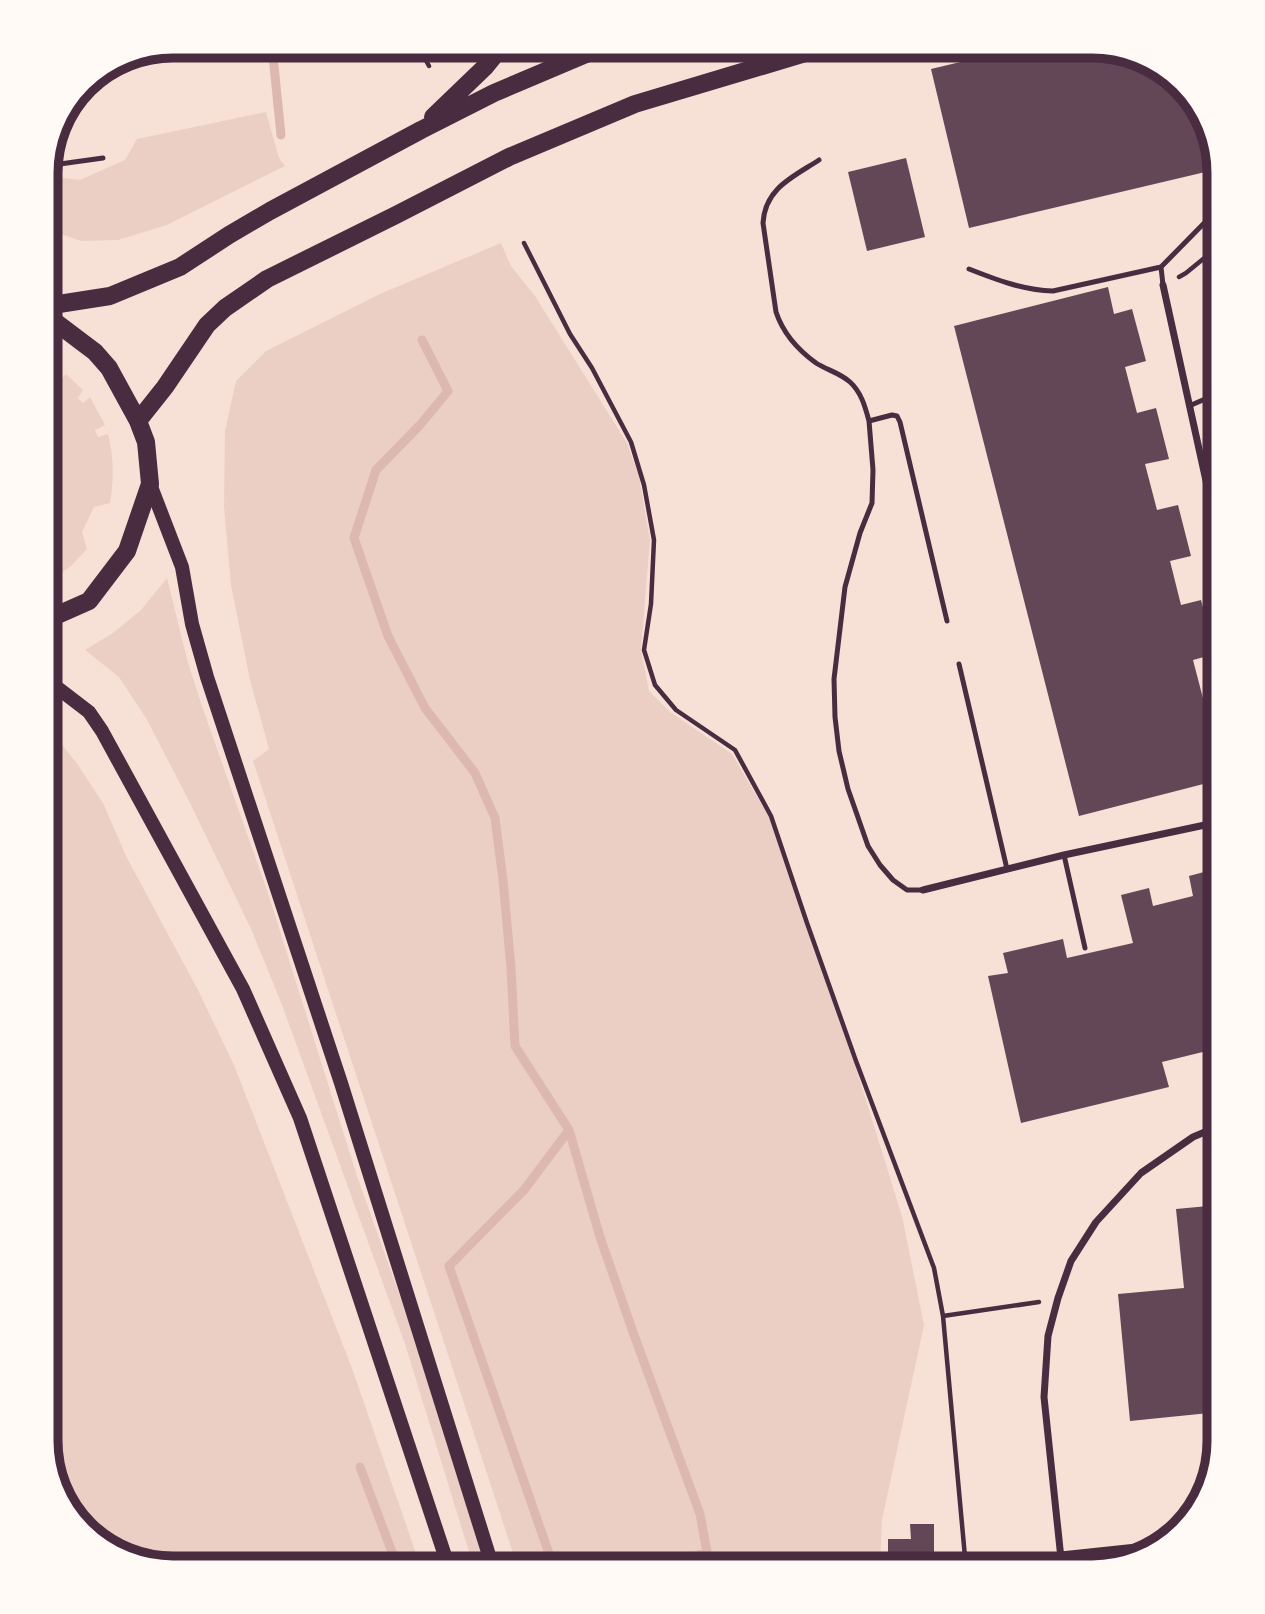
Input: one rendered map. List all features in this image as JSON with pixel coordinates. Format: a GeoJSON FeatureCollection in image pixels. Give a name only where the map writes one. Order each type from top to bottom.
{"type":"FeatureCollection","features":[{"type":"Feature","properties":{"kind":"main road"},"geometry":{"type":"LineString","coordinates":[[421,130],[492,58]]}},
{"type":"Feature","properties":{"kind":"main road"},"geometry":{"type":"LineString","coordinates":[[58,304],[110,296],[180,267],[270,211],[421,130],[494,93],[577,58]]}},
{"type":"Feature","properties":{"kind":"main road"},"geometry":{"type":"LineString","coordinates":[[138,421],[207,325],[225,308],[267,279],[509,156],[635,104],[788,58]]}},
{"type":"Feature","properties":{"kind":"main road"},"geometry":{"type":"LineString","coordinates":[[58,324],[95,352],[109,368],[138,421],[146,443],[150,484],[183,568],[192,624],[206,677],[341,1083],[489,1556]]}},
{"type":"Feature","properties":{"kind":"main road"},"geometry":{"type":"LineString","coordinates":[[58,615],[89,601],[127,551],[150,484]]}},
{"type":"Feature","properties":{"kind":"main road"},"geometry":{"type":"LineString","coordinates":[[58,688],[89,712],[102,731],[248,1001],[300,1118],[445,1556]]}},
{"type":"Feature","properties":{"kind":"street"},"geometry":{"type":"LineString","coordinates":[[1163,285],[1207,484]]}},
{"type":"Feature","properties":{"kind":"street"},"geometry":{"type":"LineString","coordinates":[[923,890],[1064,855],[1207,825]]}},
{"type":"Feature","properties":{"kind":"street"},"geometry":{"type":"LineString","coordinates":[[1136,1547],[1061,1555],[1044,1397],[1048,1336],[1071,1261],[1096,1222],[1141,1173],[1193,1137],[1207,1131]]}},
{"type":"Feature","properties":{"kind":"lane"},"geometry":{"type":"LineString","coordinates":[[58,164],[103,158]]}},
{"type":"Feature","properties":{"kind":"lane"},"geometry":{"type":"LineString","coordinates":[[819,160],[774,192],[768,200],[763,223],[780,324],[801,350],[848,380],[858,391],[869,421],[873,470],[872,503],[860,533],[845,587],[834,679],[839,751],[848,789],[868,846],[893,880],[907,890],[923,890]]}},
{"type":"Feature","properties":{"kind":"lane"},"geometry":{"type":"LineString","coordinates":[[969,269],[1020,287],[1053,291],[1161,268],[1207,221]]}},
{"type":"Feature","properties":{"kind":"lane"},"geometry":{"type":"LineString","coordinates":[[1161,268],[1163,285]]}},
{"type":"Feature","properties":{"kind":"lane"},"geometry":{"type":"LineString","coordinates":[[1189,405],[1207,398]]}},
{"type":"Feature","properties":{"kind":"lane"},"geometry":{"type":"LineString","coordinates":[[869,421],[897,415],[900,422],[947,621]]}},
{"type":"Feature","properties":{"kind":"lane"},"geometry":{"type":"LineString","coordinates":[[959,664],[1007,869]]}},
{"type":"Feature","properties":{"kind":"lane"},"geometry":{"type":"LineString","coordinates":[[1064,855],[1085,948]]}},
{"type":"Feature","properties":{"kind":"path"},"geometry":{"type":"LineString","coordinates":[[425,58],[429,66]]}},
{"type":"Feature","properties":{"kind":"path"},"geometry":{"type":"LineString","coordinates":[[524,243],[570,334],[592,368],[631,442],[645,485],[654,540],[651,604],[645,650],[654,685],[676,710],[735,750],[771,816],[856,1061],[934,1268],[943,1316],[965,1556]]}},
{"type":"Feature","properties":{"kind":"path"},"geometry":{"type":"LineString","coordinates":[[1186,274],[1207,257]]}},
{"type":"Feature","properties":{"kind":"path"},"geometry":{"type":"LineString","coordinates":[[943,1316],[1058,1298]]}},
{"type":"Feature","properties":{"kind":"shaded area"},"geometry":{"type":"Polygon","coordinates":[[[266,112],[279,158],[285,166],[167,225],[118,240],[81,241],[58,233],[58,177],[80,180],[125,160],[137,139],[266,112]]]}},
{"type":"Feature","properties":{"kind":"shaded area"},"geometry":{"type":"Polygon","coordinates":[[[501,243],[511,266],[535,296],[627,443],[639,477],[650,540],[641,650],[649,691],[670,712],[732,754],[769,817],[855,1065],[902,1216],[924,1325],[882,1520],[880,1556],[514,1556],[253,761],[269,749],[250,680],[231,585],[224,507],[225,431],[236,381],[266,351],[380,294],[501,243]]]}},
{"type":"Feature","properties":{"kind":"shaded area"},"geometry":{"type":"Polygon","coordinates":[[[66,374],[83,390],[78,398],[83,403],[90,397],[105,425],[95,430],[98,437],[108,434],[112,485],[110,503],[94,507],[82,532],[87,549],[58,575],[58,378],[66,374]]]}},
{"type":"Feature","properties":{"kind":"shaded area"},"geometry":{"type":"Polygon","coordinates":[[[167,578],[188,663],[269,896],[357,1176],[412,1330],[482,1556],[470,1556],[405,1344],[282,1005],[252,931],[146,718],[119,677],[85,650],[113,633],[141,610],[167,578]]]}},
{"type":"Feature","properties":{"kind":"shaded area"},"geometry":{"type":"Polygon","coordinates":[[[58,740],[103,803],[127,858],[198,990],[234,1065],[353,1371],[417,1556],[173,1556],[143,1552],[122,1544],[97,1528],[77,1505],[67,1485],[58,1441],[58,740]]]}},
{"type":"Feature","properties":{"kind":"building"},"geometry":{"type":"Polygon","coordinates":[[[977,58],[1100,58],[1136,67],[1168,86],[1188,109],[1201,136],[1207,172],[969,228],[931,69],[977,58]]]}},
{"type":"Feature","properties":{"kind":"building"},"geometry":{"type":"Polygon","coordinates":[[[906,158],[925,237],[867,251],[848,172],[906,158]]]}},
{"type":"Feature","properties":{"kind":"building"},"geometry":{"type":"Polygon","coordinates":[[[1108,287],[1114,314],[1132,309],[1146,361],[1125,367],[1137,413],[1156,408],[1169,459],[1145,464],[1157,510],[1178,505],[1191,556],[1170,561],[1181,605],[1201,600],[1207,623],[1207,656],[1193,660],[1207,705],[1207,783],[1079,816],[954,326],[1108,287]]]}},
{"type":"Feature","properties":{"kind":"building"},"geometry":{"type":"Polygon","coordinates":[[[1207,871],[1207,1051],[1162,1062],[1169,1087],[1021,1123],[988,976],[1008,973],[1003,953],[1063,939],[1067,958],[1133,943],[1121,895],[1149,888],[1153,906],[1193,896],[1189,876],[1207,871]]]}},
{"type":"Feature","properties":{"kind":"building"},"geometry":{"type":"Polygon","coordinates":[[[1207,1206],[1207,1413],[1130,1421],[1118,1294],[1184,1288],[1176,1209],[1207,1206]]]}},
{"type":"Feature","properties":{"kind":"building"},"geometry":{"type":"Polygon","coordinates":[[[910,1524],[934,1524],[934,1556],[888,1556],[888,1539],[911,1539],[910,1524]]]}},
{"type":"Feature","properties":{"kind":"waterway"},"geometry":{"type":"LineString","coordinates":[[273,58],[281,135]]}},
{"type":"Feature","properties":{"kind":"waterway"},"geometry":{"type":"LineString","coordinates":[[422,340],[448,391],[420,425],[376,470],[354,538],[388,636],[425,708],[475,773],[495,818],[511,968],[515,1046],[569,1130],[600,1237],[700,1514],[707,1552],[696,1556]]}},
{"type":"Feature","properties":{"kind":"waterway"},"geometry":{"type":"LineString","coordinates":[[550,1556],[449,1266],[524,1190],[569,1130]]}},
{"type":"Feature","properties":{"kind":"waterway"},"geometry":{"type":"LineString","coordinates":[[360,1467],[393,1556]]}}]}
